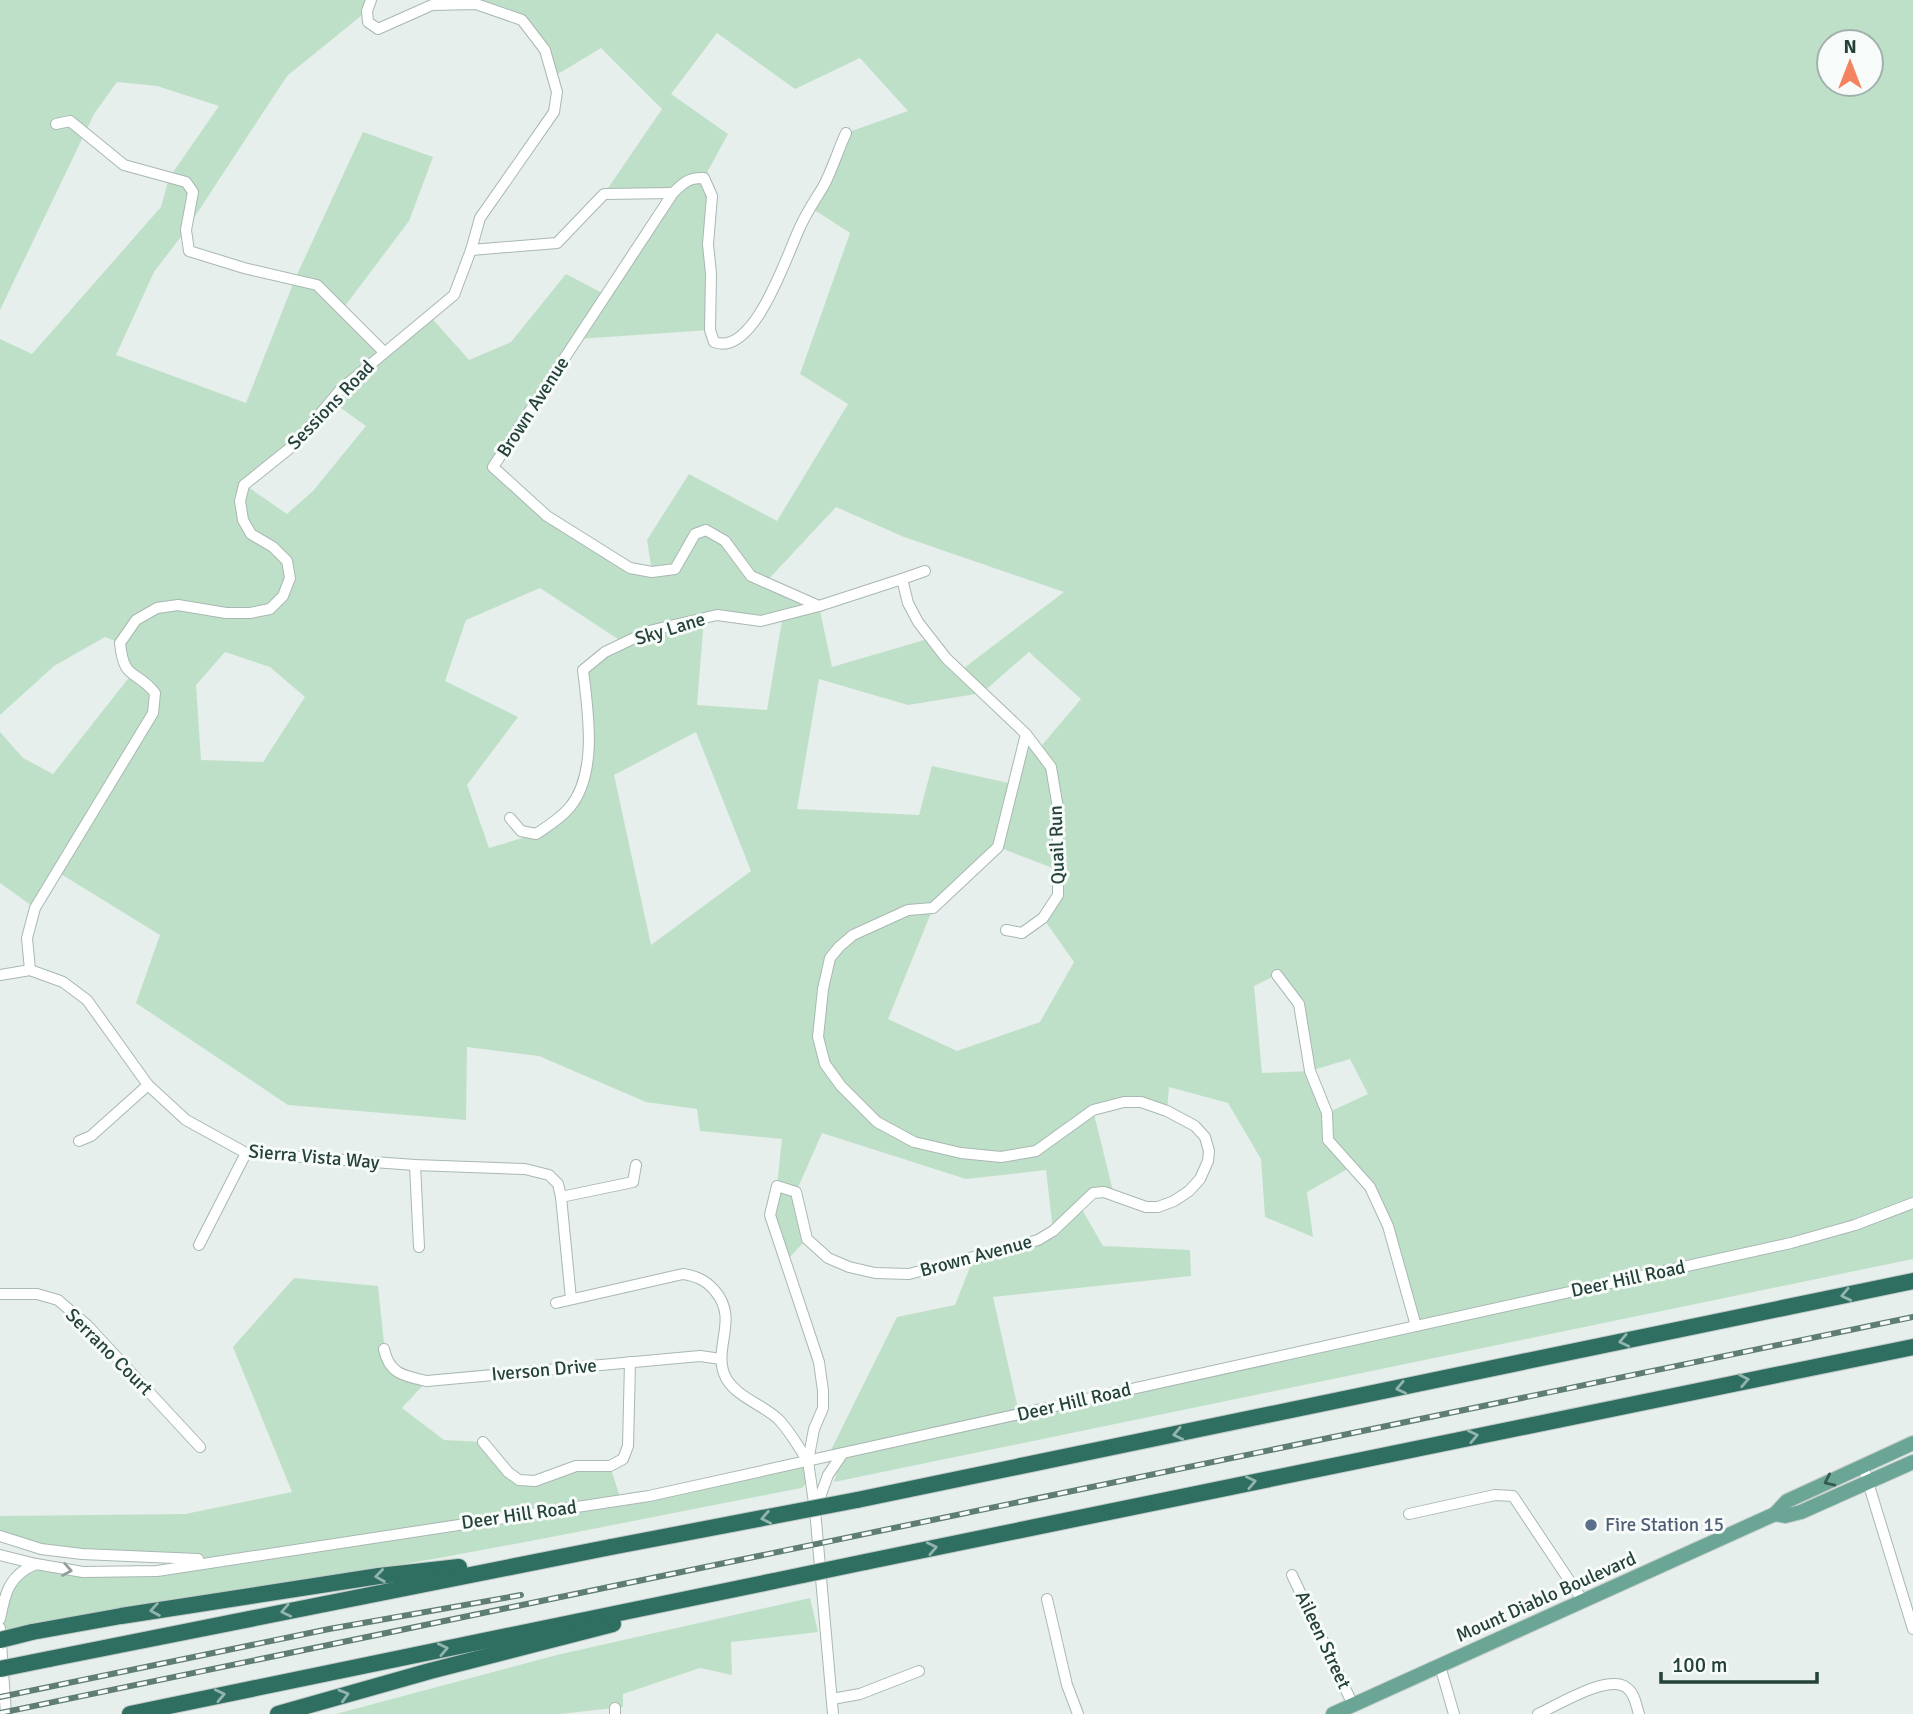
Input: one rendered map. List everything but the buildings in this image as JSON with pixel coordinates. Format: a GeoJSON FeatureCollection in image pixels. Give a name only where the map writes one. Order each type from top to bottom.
{"type":"FeatureCollection","features":[{"type":"Feature","properties":{"kind":"highway"},"geometry":{"type":"LineString","coordinates":[[0,1669],[857,1500],[1913,1281]]}},
{"type":"Feature","properties":{"kind":"highway"},"geometry":{"type":"LineString","coordinates":[[278,1714],[429,1671],[774,1581],[1913,1346]]}},
{"type":"Feature","properties":{"kind":"highway"},"geometry":{"type":"LineString","coordinates":[[0,1640],[121,1616],[379,1576],[569,1555]]}},
{"type":"Feature","properties":{"kind":"highway"},"geometry":{"type":"LineString","coordinates":[[130,1714],[536,1630],[696,1600]]}},
{"type":"Feature","properties":{"kind":"main road","name":"Mount Diablo Boulevard"},"geometry":{"type":"LineString","coordinates":[[1333,1714],[1775,1514],[1787,1501],[1913,1443]]}},
{"type":"Feature","properties":{"kind":"main road","name":"Mount Diablo Boulevard"},"geometry":{"type":"LineString","coordinates":[[1775,1514],[1785,1516],[1801,1512],[1913,1462]]}},
{"type":"Feature","properties":{"kind":"street"},"geometry":{"type":"LineString","coordinates":[[371,0],[367,10],[368,22],[377,29],[432,5],[476,4],[522,20],[545,50],[557,92],[554,112],[480,218],[454,295],[383,351]]}},
{"type":"Feature","properties":{"kind":"street","name":"Sessions Road"},"geometry":{"type":"LineString","coordinates":[[30,970],[27,937],[35,908],[153,713],[155,692],[146,681],[131,675],[122,663],[120,643],[136,620],[157,608],[178,605],[226,613],[250,613],[270,609],[283,596],[290,578],[287,561],[273,547],[251,534],[243,520],[240,501],[244,485],[295,444],[341,389],[383,351],[317,285],[244,268],[189,251],[186,230],[193,192],[186,183],[124,165],[71,121],[56,124]]}},
{"type":"Feature","properties":{"kind":"street"},"geometry":{"type":"LineString","coordinates":[[471,250],[557,243],[604,194],[673,193],[686,181],[695,177],[704,178],[712,196],[708,244],[711,274],[710,330],[713,342],[725,344],[742,334],[767,303],[802,222],[824,186],[846,133]]}},
{"type":"Feature","properties":{"kind":"street","name":"Brown Avenue"},"geometry":{"type":"LineString","coordinates":[[673,193],[494,467],[547,516],[630,568],[652,572],[675,569],[695,534],[706,530],[725,541],[751,576],[819,606]]}},
{"type":"Feature","properties":{"kind":"street","name":"Sky Lane"},"geometry":{"type":"LineString","coordinates":[[510,818],[521,831],[536,834],[570,807],[583,786],[587,762],[588,712],[583,670],[606,652],[649,631],[717,615],[761,621],[819,606],[925,571]]}},
{"type":"Feature","properties":{"kind":"street"},"geometry":{"type":"LineString","coordinates":[[902,579],[908,603],[918,622],[946,658],[1026,734]]}},
{"type":"Feature","properties":{"kind":"street","name":"Brown Avenue"},"geometry":{"type":"LineString","coordinates":[[833,1714],[815,1510],[808,1461],[814,1429],[823,1408],[823,1391],[819,1363],[769,1215],[777,1186],[796,1192],[807,1239],[828,1258],[849,1267],[876,1273],[909,1274],[1038,1240],[1053,1231],[1098,1192],[1146,1207],[1158,1207],[1189,1191],[1200,1179],[1208,1161],[1209,1151],[1205,1137],[1195,1126],[1167,1111],[1141,1102],[1124,1102],[1093,1110],[1036,1151],[1001,1157],[961,1153],[914,1142],[877,1122],[841,1086],[825,1064],[818,1037],[823,989],[830,958],[853,935],[908,910],[933,908],[998,847],[1026,734]]}},
{"type":"Feature","properties":{"kind":"street","name":"Quail Run"},"geometry":{"type":"LineString","coordinates":[[1006,930],[1022,933],[1043,918],[1058,895],[1058,808],[1051,767],[1026,734]]}},
{"type":"Feature","properties":{"kind":"street","name":"Sierra Vista Way"},"geometry":{"type":"LineString","coordinates":[[0,975],[30,970],[63,982],[87,1000],[148,1085],[186,1120],[246,1153],[415,1165],[525,1169],[549,1175],[558,1184],[561,1198]]}},
{"type":"Feature","properties":{"kind":"street"},"geometry":{"type":"LineString","coordinates":[[1277,975],[1299,1004],[1310,1071],[1327,1113],[1328,1140],[1370,1187],[1388,1226],[1416,1326]]}},
{"type":"Feature","properties":{"kind":"street"},"geometry":{"type":"LineString","coordinates":[[79,1141],[91,1136],[148,1085]]}},
{"type":"Feature","properties":{"kind":"street"},"geometry":{"type":"LineString","coordinates":[[199,1245],[246,1153]]}},
{"type":"Feature","properties":{"kind":"street"},"geometry":{"type":"LineString","coordinates":[[415,1165],[419,1247]]}},
{"type":"Feature","properties":{"kind":"street"},"geometry":{"type":"LineString","coordinates":[[571,1299],[561,1198],[633,1182],[636,1165]]}},
{"type":"Feature","properties":{"kind":"street","name":"Deer Hill Road"},"geometry":{"type":"LineString","coordinates":[[0,1555],[83,1572],[157,1571],[649,1496],[1791,1243],[1856,1225],[1913,1203]]}},
{"type":"Feature","properties":{"kind":"street"},"geometry":{"type":"LineString","coordinates":[[556,1303],[683,1274],[697,1276],[720,1297],[727,1313],[721,1359],[726,1378],[738,1392],[780,1420],[808,1461]]}},
{"type":"Feature","properties":{"kind":"street","name":"Serrano Court"},"geometry":{"type":"LineString","coordinates":[[0,1294],[37,1294],[58,1300],[87,1325],[200,1447]]}},
{"type":"Feature","properties":{"kind":"street","name":"Iverson Drive"},"geometry":{"type":"LineString","coordinates":[[384,1349],[386,1362],[401,1376],[427,1381],[700,1356],[721,1359]]}},
{"type":"Feature","properties":{"kind":"street"},"geometry":{"type":"LineString","coordinates":[[483,1442],[508,1472],[519,1480],[535,1480],[576,1466],[610,1466],[623,1459],[628,1446],[630,1362]]}},
{"type":"Feature","properties":{"kind":"street"},"geometry":{"type":"LineString","coordinates":[[815,1510],[828,1475],[842,1453]]}},
{"type":"Feature","properties":{"kind":"street"},"geometry":{"type":"LineString","coordinates":[[1863,1466],[1913,1629]]}},
{"type":"Feature","properties":{"kind":"street"},"geometry":{"type":"LineString","coordinates":[[1409,1514],[1494,1495],[1513,1496],[1583,1601]]}},
{"type":"Feature","properties":{"kind":"street","name":"Deer Hill Road"},"geometry":{"type":"LineString","coordinates":[[0,1536],[41,1549],[82,1554],[156,1559],[226,1559]]}},
{"type":"Feature","properties":{"kind":"street"},"geometry":{"type":"LineString","coordinates":[[0,1619],[4,1597],[13,1580],[22,1570],[36,1564]]}},
{"type":"Feature","properties":{"kind":"street","name":"Aileen Street"},"geometry":{"type":"LineString","coordinates":[[1292,1576],[1353,1705]]}},
{"type":"Feature","properties":{"kind":"street"},"geometry":{"type":"LineString","coordinates":[[1047,1599],[1067,1685],[1078,1714]]}},
{"type":"Feature","properties":{"kind":"street"},"geometry":{"type":"LineString","coordinates":[[0,1631],[6,1714]]}},
{"type":"Feature","properties":{"kind":"street"},"geometry":{"type":"LineString","coordinates":[[1440,1666],[1454,1714]]}},
{"type":"Feature","properties":{"kind":"street"},"geometry":{"type":"LineString","coordinates":[[832,1699],[860,1693],[919,1671]]}},
{"type":"Feature","properties":{"kind":"street"},"geometry":{"type":"LineString","coordinates":[[1538,1714],[1600,1686],[1615,1683],[1627,1688],[1632,1694],[1639,1714]]}},
{"type":"Feature","properties":{"kind":"green space"},"geometry":{"type":"Polygon","coordinates":[[[0,0],[371,0],[367,11],[287,76],[186,230],[154,272],[116,355],[246,403],[295,279],[363,132],[433,157],[409,221],[342,310],[383,351],[429,315],[469,360],[511,342],[566,274],[606,295],[673,194],[604,194],[662,109],[601,48],[553,77],[545,50],[522,20],[476,0],[1913,0],[1913,1259],[834,1482],[842,1454],[828,1456],[897,1317],[955,1305],[974,1257],[1053,1231],[1046,1170],[966,1179],[822,1133],[796,1192],[807,1239],[786,1261],[770,1215],[777,1186],[782,1139],[700,1131],[697,1109],[646,1102],[539,1056],[467,1047],[466,1120],[288,1105],[136,1003],[160,935],[56,871],[35,908],[0,883],[0,732],[23,758],[53,774],[131,675],[120,643],[105,637],[54,666],[0,715],[0,339],[32,354],[161,207],[169,178],[219,106],[157,86],[117,82],[94,114],[0,310],[0,0]],[[717,33],[671,94],[728,134],[704,178],[712,196],[710,330],[578,339],[494,467],[571,530],[630,568],[652,571],[647,540],[689,474],[777,521],[848,404],[800,374],[850,233],[810,207],[846,133],[908,111],[860,58],[795,89],[717,33]],[[331,401],[295,444],[245,485],[287,514],[313,491],[366,426],[331,401]],[[836,507],[766,582],[819,606],[832,667],[931,638],[960,671],[1064,592],[904,537],[836,507]],[[540,588],[466,620],[445,681],[518,717],[467,785],[489,848],[536,834],[570,807],[587,762],[583,670],[624,643],[540,588]],[[783,615],[761,621],[704,618],[697,705],[767,710],[783,615]],[[225,652],[196,685],[201,760],[263,762],[305,697],[270,667],[225,652]],[[1029,652],[982,693],[908,705],[819,679],[797,809],[919,815],[932,766],[1013,784],[1026,734],[1038,750],[1081,699],[1029,652]],[[696,732],[614,775],[651,945],[751,871],[696,732]],[[998,847],[933,908],[888,1019],[957,1051],[1040,1022],[1074,962],[1043,918],[1058,895],[1058,870],[998,847]],[[1276,975],[1254,986],[1262,1073],[1309,1071],[1299,1004],[1276,975]],[[1350,1059],[1310,1071],[1327,1113],[1368,1094],[1350,1059]],[[1169,1087],[1167,1111],[1141,1102],[1093,1110],[1114,1195],[1104,1192],[1080,1206],[1103,1246],[1190,1250],[1191,1276],[993,1297],[1019,1413],[1415,1326],[1388,1226],[1351,1167],[1307,1192],[1313,1237],[1265,1217],[1261,1159],[1228,1103],[1169,1087]]]}},
{"type":"Feature","properties":{"kind":"green space"},"geometry":{"type":"Polygon","coordinates":[[[294,1278],[378,1286],[386,1362],[427,1381],[402,1408],[444,1440],[483,1442],[519,1480],[610,1466],[621,1500],[808,1461],[810,1478],[802,1488],[539,1539],[333,1576],[95,1612],[0,1632],[13,1580],[36,1564],[157,1571],[220,1559],[82,1554],[0,1536],[0,1516],[185,1514],[292,1492],[233,1347],[294,1278]]]}},
{"type":"Feature","properties":{"kind":"green space"},"geometry":{"type":"Polygon","coordinates":[[[810,1598],[818,1632],[731,1642],[732,1675],[700,1668],[623,1694],[623,1707],[559,1714],[336,1714],[557,1655],[810,1598]]]}},
{"type":"Feature","properties":{"kind":"railway"},"geometry":{"type":"LineString","coordinates":[[0,1713],[1913,1317]]}},
{"type":"Feature","properties":{"kind":"railway"},"geometry":{"type":"LineString","coordinates":[[0,1697],[329,1629],[521,1595]]}},
{"type":"Feature","properties":{"kind":"place","name":"Fire Station 15"},"geometry":{"type":"Point","coordinates":[1591,1525]}}]}
